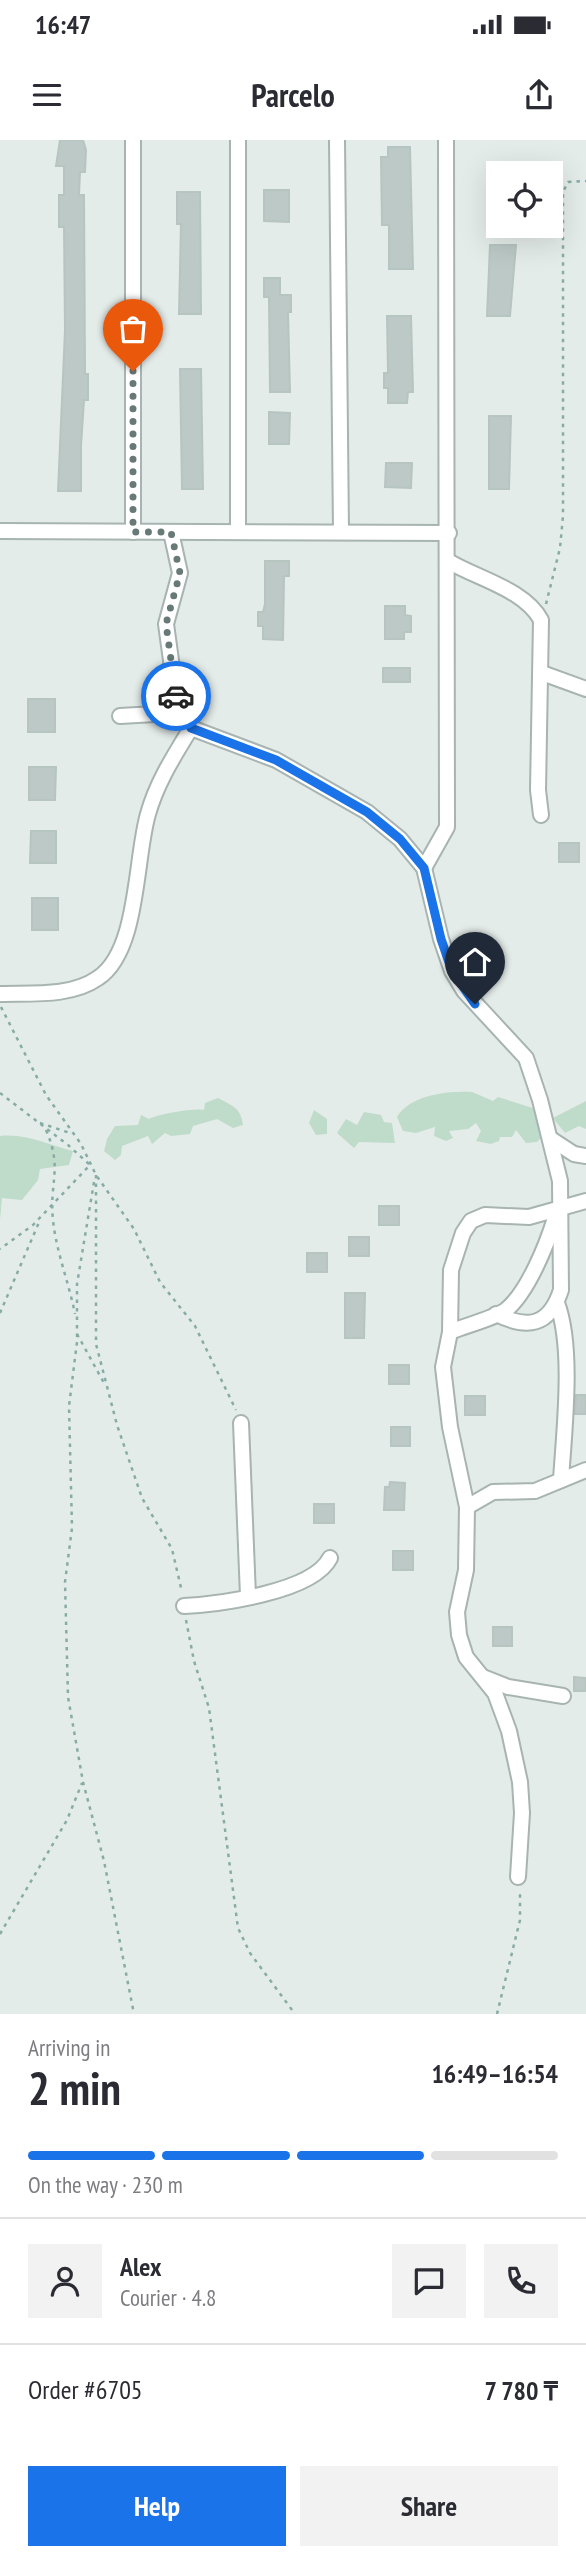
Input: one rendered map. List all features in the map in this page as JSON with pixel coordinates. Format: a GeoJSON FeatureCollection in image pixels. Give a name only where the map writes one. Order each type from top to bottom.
{"type":"FeatureCollection","features":[{"type":"Feature","properties":{"kind":"street"},"geometry":{"type":"LineString","coordinates":[[133,140],[133,532]]}},
{"type":"Feature","properties":{"kind":"street"},"geometry":{"type":"LineString","coordinates":[[238,140],[238,532]]}},
{"type":"Feature","properties":{"kind":"street"},"geometry":{"type":"LineString","coordinates":[[337,140],[341,283],[341,533]]}},
{"type":"Feature","properties":{"kind":"street"},"geometry":{"type":"LineString","coordinates":[[424,868],[447,827],[449,533],[446,140]]}},
{"type":"Feature","properties":{"kind":"street"},"geometry":{"type":"LineString","coordinates":[[0,531],[449,533]]}},
{"type":"Feature","properties":{"kind":"street"},"geometry":{"type":"LineString","coordinates":[[171,532],[180,573],[166,624],[177,704],[191,728],[276,760],[367,812],[400,839],[424,868],[441,939],[452,971],[471,1000],[526,1058],[551,1139],[560,1181],[561,1290],[557,1303],[542,1320],[529,1324],[515,1323],[496,1314]]}},
{"type":"Feature","properties":{"kind":"street"},"geometry":{"type":"LineString","coordinates":[[449,561],[523,600],[541,620],[538,790],[541,815]]}},
{"type":"Feature","properties":{"kind":"street"},"geometry":{"type":"LineString","coordinates":[[542,673],[586,689]]}},
{"type":"Feature","properties":{"kind":"street"},"geometry":{"type":"LineString","coordinates":[[120,716],[155,714],[177,704]]}},
{"type":"Feature","properties":{"kind":"street"},"geometry":{"type":"LineString","coordinates":[[0,994],[70,991],[99,978],[119,956],[148,813],[164,772],[191,728]]}},
{"type":"Feature","properties":{"kind":"street"},"geometry":{"type":"LineString","coordinates":[[551,1139],[574,1154],[586,1156]]}},
{"type":"Feature","properties":{"kind":"street"},"geometry":{"type":"LineString","coordinates":[[518,1877],[522,1813],[520,1782],[500,1706],[495,1693],[466,1657],[457,1612],[466,1570],[467,1507],[450,1427],[443,1367],[450,1332],[451,1270],[463,1233],[471,1221],[485,1215],[529,1217],[586,1201]]}},
{"type":"Feature","properties":{"kind":"street"},"geometry":{"type":"LineString","coordinates":[[450,1332],[505,1311],[525,1284],[547,1242],[559,1210]]}},
{"type":"Feature","properties":{"kind":"street"},"geometry":{"type":"LineString","coordinates":[[557,1303],[564,1331],[565,1428],[561,1479]]}},
{"type":"Feature","properties":{"kind":"street"},"geometry":{"type":"LineString","coordinates":[[241,1423],[248,1596]]}},
{"type":"Feature","properties":{"kind":"street"},"geometry":{"type":"LineString","coordinates":[[467,1507],[493,1492],[535,1491],[586,1470]]}},
{"type":"Feature","properties":{"kind":"street"},"geometry":{"type":"LineString","coordinates":[[184,1606],[221,1604],[298,1584],[326,1567],[330,1558]]}},
{"type":"Feature","properties":{"kind":"street"},"geometry":{"type":"LineString","coordinates":[[482,1677],[508,1687],[563,1696]]}},
{"type":"Feature","properties":{"kind":"path"},"geometry":{"type":"LineString","coordinates":[[541,620],[560,548],[563,516],[563,192],[568,183],[586,181]]}},
{"type":"Feature","properties":{"kind":"path"},"geometry":{"type":"LineString","coordinates":[[0,1003],[46,1095],[74,1134],[96,1175],[134,1229],[160,1282],[195,1326],[228,1390],[241,1423]]}},
{"type":"Feature","properties":{"kind":"path"},"geometry":{"type":"LineString","coordinates":[[0,1093],[90,1165]]}},
{"type":"Feature","properties":{"kind":"path"},"geometry":{"type":"LineString","coordinates":[[37,1122],[74,1134]]}},
{"type":"Feature","properties":{"kind":"path"},"geometry":{"type":"LineString","coordinates":[[46,1128],[57,1157],[53,1202],[55,1233],[77,1321]]}},
{"type":"Feature","properties":{"kind":"path"},"geometry":{"type":"LineString","coordinates":[[0,1249],[41,1217],[90,1165]]}},
{"type":"Feature","properties":{"kind":"path"},"geometry":{"type":"LineString","coordinates":[[96,1175],[77,1284],[77,1332],[69,1406],[72,1528],[65,1582],[68,1697],[83,1782],[104,1861],[134,2014]]}},
{"type":"Feature","properties":{"kind":"path"},"geometry":{"type":"LineString","coordinates":[[96,1175],[96,1344],[107,1390],[142,1499],[172,1549],[180,1570],[194,1661],[209,1708],[238,1928],[250,1954],[295,2014]]}},
{"type":"Feature","properties":{"kind":"path"},"geometry":{"type":"LineString","coordinates":[[0,1313],[41,1217]]}},
{"type":"Feature","properties":{"kind":"path"},"geometry":{"type":"LineString","coordinates":[[77,1332],[107,1390]]}},
{"type":"Feature","properties":{"kind":"path"},"geometry":{"type":"LineString","coordinates":[[0,1934],[61,1831],[83,1782]]}},
{"type":"Feature","properties":{"kind":"path"},"geometry":{"type":"LineString","coordinates":[[497,2014],[520,1920],[518,1877]]}},
{"type":"Feature","properties":{"kind":"green space"},"geometry":{"type":"Polygon","coordinates":[[[472,1092],[493,1101],[498,1097],[536,1109],[542,1123],[539,1133],[541,1138],[537,1142],[526,1143],[516,1130],[512,1137],[500,1137],[499,1141],[491,1144],[476,1141],[481,1131],[476,1123],[468,1129],[449,1131],[453,1138],[446,1141],[434,1136],[435,1127],[416,1133],[403,1131],[397,1117],[411,1104],[430,1096],[472,1092]]]}},
{"type":"Feature","properties":{"kind":"green space"},"geometry":{"type":"Polygon","coordinates":[[[218,1098],[238,1111],[243,1125],[233,1128],[217,1119],[193,1126],[190,1134],[171,1136],[165,1133],[152,1144],[148,1136],[122,1146],[121,1155],[115,1160],[104,1151],[115,1126],[138,1125],[141,1115],[149,1119],[177,1112],[204,1110],[205,1103],[218,1098]]]}},
{"type":"Feature","properties":{"kind":"green space"},"geometry":{"type":"Polygon","coordinates":[[[586,1101],[586,1129],[579,1126],[565,1133],[553,1118],[586,1101]]]}},
{"type":"Feature","properties":{"kind":"green space"},"geometry":{"type":"Polygon","coordinates":[[[314,1110],[327,1119],[327,1134],[316,1135],[309,1123],[314,1110]]]}},
{"type":"Feature","properties":{"kind":"green space"},"geometry":{"type":"Polygon","coordinates":[[[364,1112],[381,1115],[384,1122],[392,1123],[395,1143],[359,1142],[354,1148],[337,1133],[346,1119],[357,1125],[364,1112]]]}},
{"type":"Feature","properties":{"kind":"green space"},"geometry":{"type":"Polygon","coordinates":[[[0,1136],[28,1138],[73,1151],[69,1165],[40,1169],[38,1180],[22,1200],[2,1198],[0,1220],[0,1136]]]}},
{"type":"Feature","properties":{"kind":"building"},"geometry":{"type":"Polygon","coordinates":[[[60,140],[83,140],[86,150],[85,172],[80,172],[79,195],[84,195],[85,374],[88,374],[88,400],[84,400],[81,446],[81,491],[58,491],[65,330],[64,227],[59,227],[59,195],[64,195],[64,166],[56,166],[60,140]]]}},
{"type":"Feature","properties":{"kind":"building"},"geometry":{"type":"Polygon","coordinates":[[[388,147],[410,147],[413,269],[389,269],[389,225],[382,225],[381,157],[388,157],[388,147]]]}},
{"type":"Feature","properties":{"kind":"building"},"geometry":{"type":"Polygon","coordinates":[[[264,190],[289,190],[289,222],[264,221],[264,190]]]}},
{"type":"Feature","properties":{"kind":"building"},"geometry":{"type":"Polygon","coordinates":[[[177,192],[200,192],[201,314],[179,314],[181,224],[177,224],[177,192]]]}},
{"type":"Feature","properties":{"kind":"building"},"geometry":{"type":"Polygon","coordinates":[[[490,245],[516,245],[510,316],[487,316],[490,245]]]}},
{"type":"Feature","properties":{"kind":"building"},"geometry":{"type":"Polygon","coordinates":[[[264,278],[280,278],[280,295],[291,295],[291,312],[288,312],[290,392],[270,392],[269,297],[264,297],[264,278]]]}},
{"type":"Feature","properties":{"kind":"building"},"geometry":{"type":"Polygon","coordinates":[[[387,316],[411,316],[413,392],[408,392],[407,403],[388,403],[388,388],[384,388],[384,373],[388,373],[387,316]]]}},
{"type":"Feature","properties":{"kind":"building"},"geometry":{"type":"Polygon","coordinates":[[[180,369],[201,369],[203,489],[182,489],[180,369]]]}},
{"type":"Feature","properties":{"kind":"building"},"geometry":{"type":"Polygon","coordinates":[[[269,412],[290,413],[289,444],[269,444],[269,412]]]}},
{"type":"Feature","properties":{"kind":"building"},"geometry":{"type":"Polygon","coordinates":[[[489,416],[511,416],[509,489],[489,489],[489,416]]]}},
{"type":"Feature","properties":{"kind":"building"},"geometry":{"type":"Polygon","coordinates":[[[386,463],[412,463],[411,488],[385,487],[386,463]]]}},
{"type":"Feature","properties":{"kind":"building"},"geometry":{"type":"Polygon","coordinates":[[[265,561],[289,561],[289,576],[284,576],[283,640],[263,639],[263,626],[258,626],[258,612],[263,612],[265,604],[265,561]]]}},
{"type":"Feature","properties":{"kind":"building"},"geometry":{"type":"Polygon","coordinates":[[[385,606],[405,606],[405,615],[411,616],[411,632],[404,632],[404,639],[385,639],[385,606]]]}},
{"type":"Feature","properties":{"kind":"building"},"geometry":{"type":"Polygon","coordinates":[[[383,668],[410,668],[410,682],[383,682],[383,668]]]}},
{"type":"Feature","properties":{"kind":"building"},"geometry":{"type":"Polygon","coordinates":[[[28,699],[55,699],[55,732],[28,732],[28,699]]]}},
{"type":"Feature","properties":{"kind":"building"},"geometry":{"type":"Polygon","coordinates":[[[29,767],[56,767],[55,800],[29,800],[29,767]]]}},
{"type":"Feature","properties":{"kind":"building"},"geometry":{"type":"Polygon","coordinates":[[[31,831],[56,831],[56,863],[30,863],[31,831]]]}},
{"type":"Feature","properties":{"kind":"building"},"geometry":{"type":"Polygon","coordinates":[[[559,843],[579,843],[579,862],[559,862],[559,843]]]}},
{"type":"Feature","properties":{"kind":"building"},"geometry":{"type":"Polygon","coordinates":[[[32,898],[58,898],[58,930],[32,930],[32,898]]]}},
{"type":"Feature","properties":{"kind":"building"},"geometry":{"type":"Polygon","coordinates":[[[379,1206],[399,1206],[399,1225],[379,1225],[379,1206]]]}},
{"type":"Feature","properties":{"kind":"building"},"geometry":{"type":"Polygon","coordinates":[[[349,1237],[369,1237],[369,1256],[349,1256],[349,1237]]]}},
{"type":"Feature","properties":{"kind":"building"},"geometry":{"type":"Polygon","coordinates":[[[307,1253],[327,1253],[327,1272],[307,1272],[307,1253]]]}},
{"type":"Feature","properties":{"kind":"building"},"geometry":{"type":"Polygon","coordinates":[[[345,1293],[365,1293],[364,1338],[345,1338],[345,1293]]]}},
{"type":"Feature","properties":{"kind":"building"},"geometry":{"type":"Polygon","coordinates":[[[389,1365],[409,1365],[409,1384],[389,1384],[389,1365]]]}},
{"type":"Feature","properties":{"kind":"building"},"geometry":{"type":"Polygon","coordinates":[[[576,1395],[586,1395],[586,1414],[575,1414],[576,1395]]]}},
{"type":"Feature","properties":{"kind":"building"},"geometry":{"type":"Polygon","coordinates":[[[465,1396],[485,1396],[485,1415],[465,1415],[465,1396]]]}},
{"type":"Feature","properties":{"kind":"building"},"geometry":{"type":"Polygon","coordinates":[[[391,1427],[410,1427],[410,1446],[391,1446],[391,1427]]]}},
{"type":"Feature","properties":{"kind":"building"},"geometry":{"type":"Polygon","coordinates":[[[390,1482],[405,1483],[404,1510],[384,1510],[385,1487],[389,1487],[390,1482]]]}},
{"type":"Feature","properties":{"kind":"building"},"geometry":{"type":"Polygon","coordinates":[[[314,1504],[334,1504],[334,1523],[314,1523],[314,1504]]]}},
{"type":"Feature","properties":{"kind":"building"},"geometry":{"type":"Polygon","coordinates":[[[393,1551],[413,1551],[413,1570],[393,1570],[393,1551]]]}},
{"type":"Feature","properties":{"kind":"building"},"geometry":{"type":"Polygon","coordinates":[[[493,1627],[512,1627],[512,1646],[493,1646],[493,1627]]]}},
{"type":"Feature","properties":{"kind":"building"},"geometry":{"type":"Polygon","coordinates":[[[574,1677],[586,1678],[586,1691],[574,1691],[574,1677]]]}},
{"type":"Feature","properties":{"kind":"way so far"},"geometry":{"type":"LineString","coordinates":[[133,371],[133,532],[171,532],[180,573],[166,624],[176,696]]}},
{"type":"Feature","properties":{"kind":"route"},"geometry":{"type":"LineString","coordinates":[[176,696],[177,704],[191,728],[276,760],[367,812],[400,839],[424,868],[441,939],[452,971],[475,1004]]}}]}
